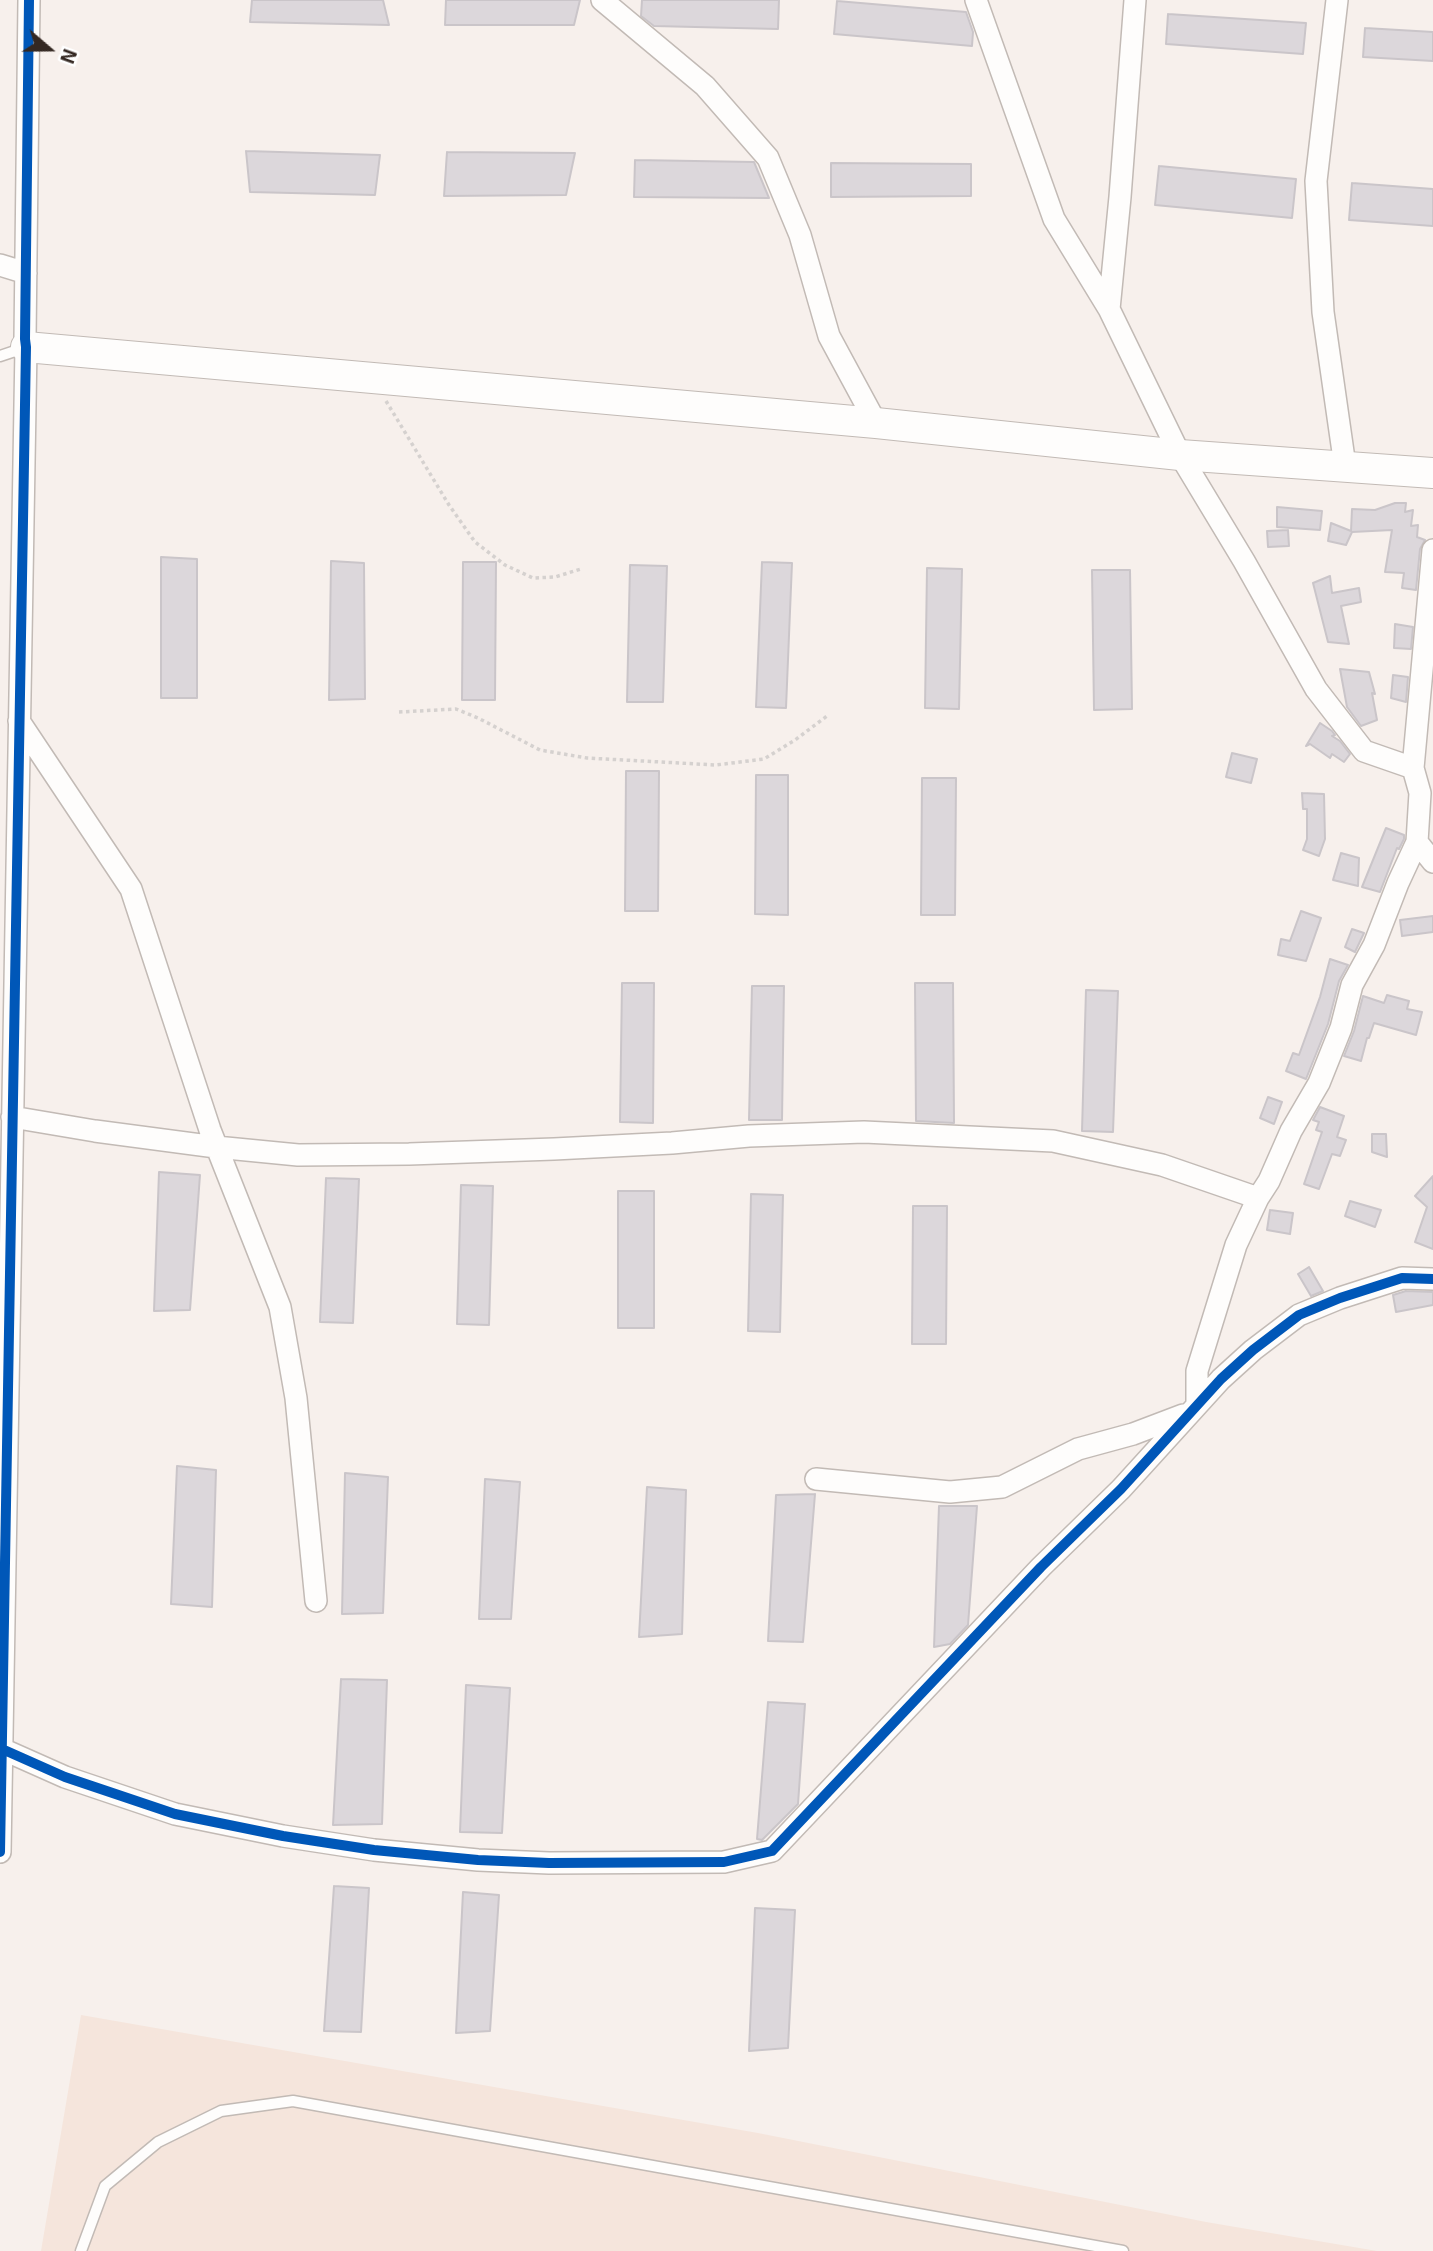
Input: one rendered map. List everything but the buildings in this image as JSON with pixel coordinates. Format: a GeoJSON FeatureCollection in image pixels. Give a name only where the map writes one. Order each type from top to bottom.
{"type":"FeatureCollection","features":[{"type":"Feature","properties":{"kind":"main road"},"geometry":{"type":"LineString","coordinates":[[13,351],[372,378],[876,423],[1180,455],[1433,473]]}},
{"type":"Feature","properties":{"kind":"street"},"geometry":{"type":"LineString","coordinates":[[0,1852],[19,721],[13,351],[26,273],[29,0]]}},
{"type":"Feature","properties":{"kind":"street"},"geometry":{"type":"LineString","coordinates":[[602,0],[705,86],[768,158],[800,235],[829,336],[876,423]]}},
{"type":"Feature","properties":{"kind":"street"},"geometry":{"type":"LineString","coordinates":[[976,0],[1055,219],[1109,309],[1180,455],[1316,689],[1364,751],[1413,768]]}},
{"type":"Feature","properties":{"kind":"street"},"geometry":{"type":"LineString","coordinates":[[1109,309],[1135,0]]}},
{"type":"Feature","properties":{"kind":"street"},"geometry":{"type":"LineString","coordinates":[[1337,0],[1316,181],[1323,312],[1345,466]]}},
{"type":"Feature","properties":{"kind":"street"},"geometry":{"type":"LineString","coordinates":[[0,265],[26,273]]}},
{"type":"Feature","properties":{"kind":"street"},"geometry":{"type":"LineString","coordinates":[[1193,1408],[1198,1371],[1236,1245],[1291,1131],[1319,1083],[1341,1028],[1352,985],[1374,944],[1417,842],[1420,793],[1413,768],[1433,550]]}},
{"type":"Feature","properties":{"kind":"street"},"geometry":{"type":"LineString","coordinates":[[19,721],[131,889],[216,1147],[280,1307],[296,1398],[316,1601]]}},
{"type":"Feature","properties":{"kind":"street"},"geometry":{"type":"LineString","coordinates":[[1417,842],[1433,862]]}},
{"type":"Feature","properties":{"kind":"street"},"geometry":{"type":"LineString","coordinates":[[12,1117],[216,1147],[298,1155],[409,1154],[864,1132],[1053,1141],[1162,1165],[1258,1198]]}},
{"type":"Feature","properties":{"kind":"street"},"geometry":{"type":"LineString","coordinates":[[2,1749],[65,1777],[175,1814],[283,1836],[374,1850],[478,1860],[549,1863],[724,1862],[772,1851],[1041,1567],[1121,1489],[1193,1408],[1253,1350],[1299,1315],[1340,1298],[1402,1278],[1433,1279]]}},
{"type":"Feature","properties":{"kind":"street"},"geometry":{"type":"LineString","coordinates":[[816,1479],[950,1492],[1002,1487],[1078,1449],[1133,1434],[1193,1408]]}},
{"type":"Feature","properties":{"kind":"lane"},"geometry":{"type":"LineString","coordinates":[[81,2251],[105,2186],[158,2143],[221,2111],[293,2101],[1124,2251]]}},
{"type":"Feature","properties":{"kind":"path"},"geometry":{"type":"LineString","coordinates":[[372,378],[449,505],[475,542],[505,565],[533,578],[555,577],[581,569]]}},
{"type":"Feature","properties":{"kind":"path"},"geometry":{"type":"LineString","coordinates":[[399,712],[456,709],[540,750],[587,758],[716,765],[764,759],[827,716]]}},
{"type":"Feature","properties":{"kind":"shaded area"},"geometry":{"type":"Polygon","coordinates":[[[81,2015],[758,2133],[1206,2222],[1377,2251],[41,2251],[81,2015]]]}},
{"type":"Feature","properties":{"kind":"cycle path"},"geometry":{"type":"LineString","coordinates":[[0,1852],[26,347],[29,0]]}},
{"type":"Feature","properties":{"kind":"cycle path"},"geometry":{"type":"LineString","coordinates":[[2,1749],[65,1777],[175,1814],[283,1836],[374,1850],[478,1860],[549,1863],[724,1862],[772,1851],[1041,1567],[1121,1489],[1221,1379],[1253,1350],[1299,1315],[1340,1298],[1402,1278],[1433,1279]]}}]}
